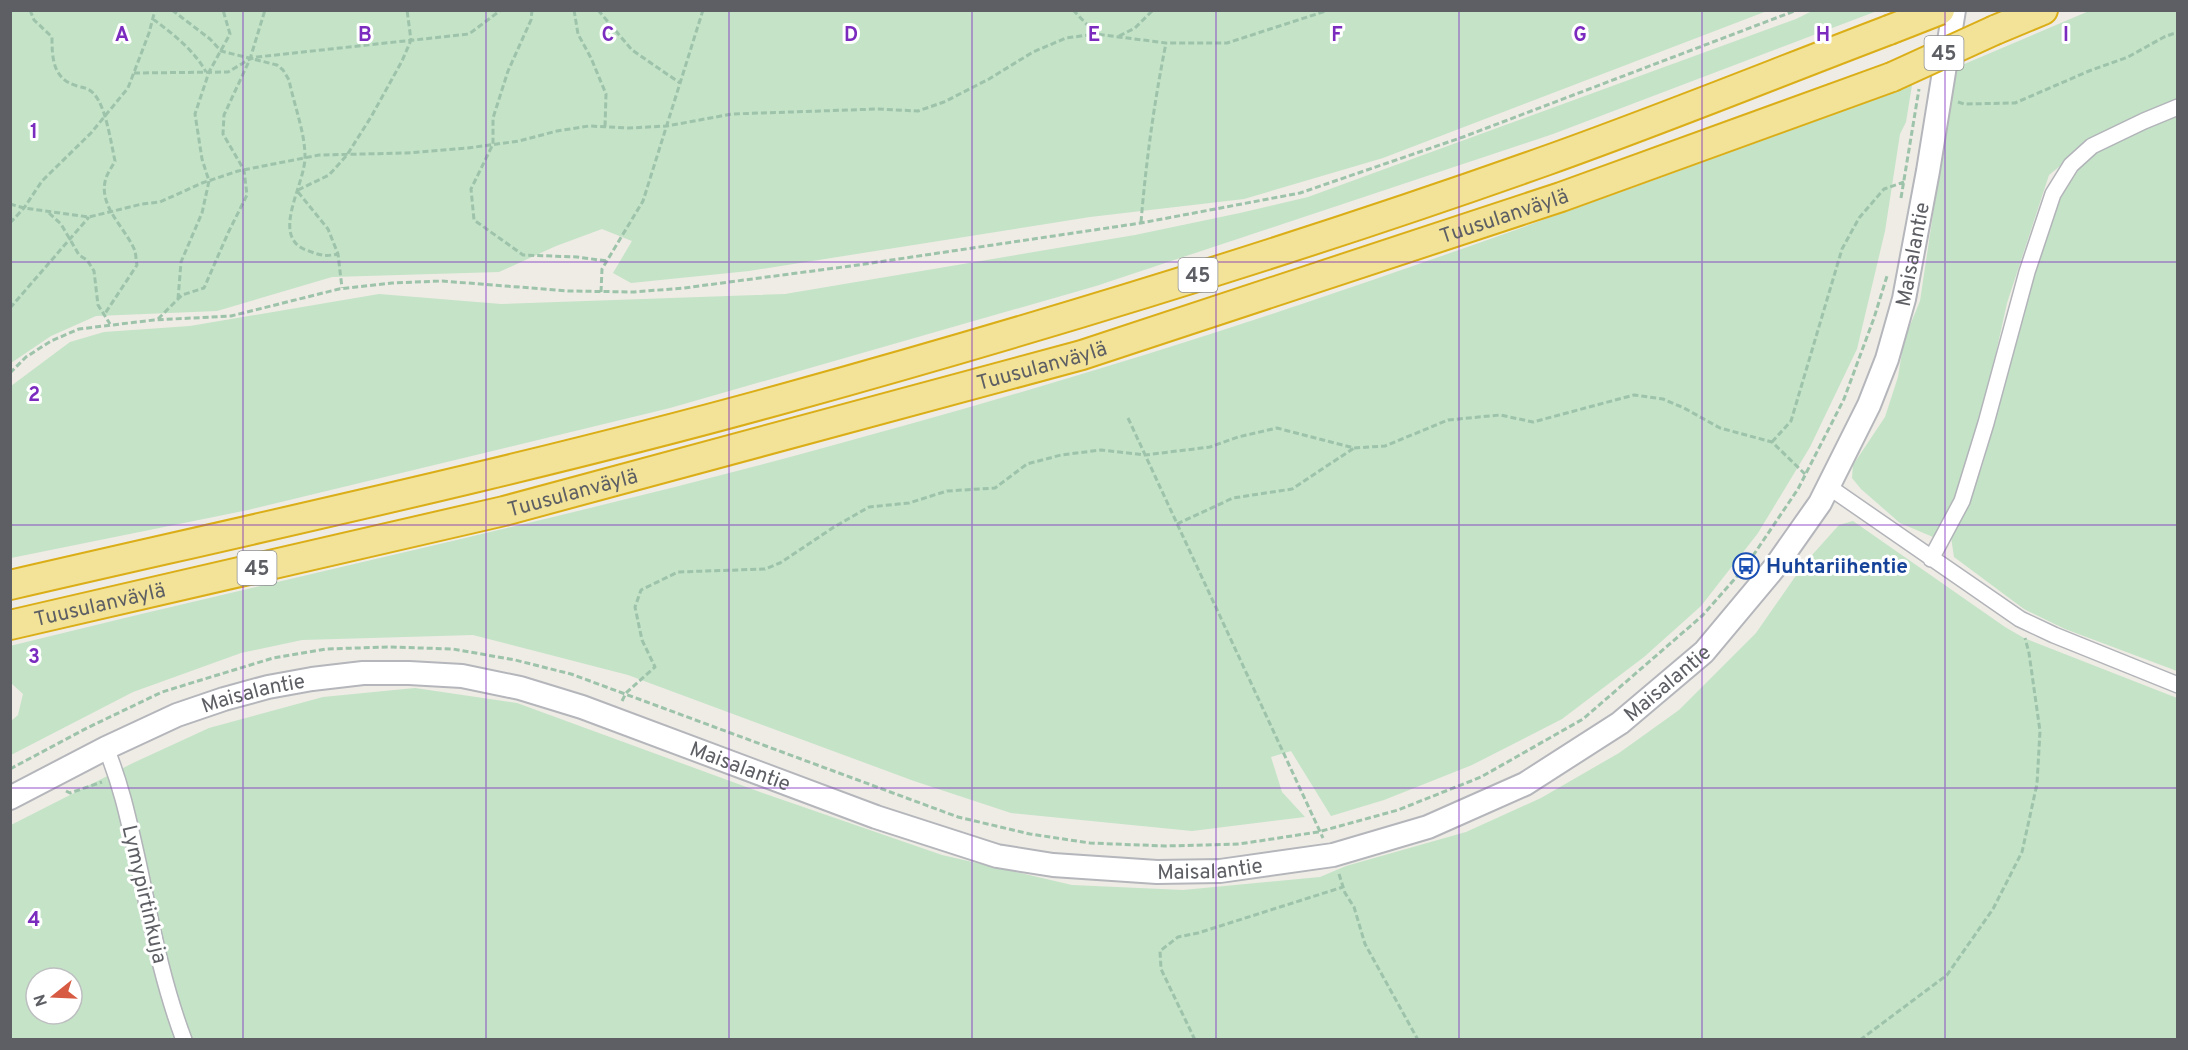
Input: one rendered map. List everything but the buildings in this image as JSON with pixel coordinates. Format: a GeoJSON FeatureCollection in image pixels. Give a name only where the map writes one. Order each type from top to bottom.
{"type":"FeatureCollection","features":[{"type":"Feature","properties":{"kind":"highway","name":"Tuusulanväylä"},"geometry":{"type":"LineString","coordinates":[[10,585],[493,474],[784,399],[1072,315],[1298,244],[1548,160],[1940,10]]}},
{"type":"Feature","properties":{"kind":"highway","name":"Tuusulanväylä"},"geometry":{"type":"LineString","coordinates":[[10,625],[504,511],[1082,355],[1561,197],[1892,76],[2043,10]]}},
{"type":"Feature","properties":{"kind":"main road","name":"Maisalantie"},"geometry":{"type":"LineString","coordinates":[[10,798],[106,748],[177,716],[268,687],[363,673],[409,673],[462,676],[520,688],[582,707],[876,817],[997,856],[1053,865],[1157,872],[1220,872],[1333,855],[1428,827],[1525,784],[1620,723],[1704,652],[1775,567],[1820,503],[1869,405],[1890,349],[1904,299],[1954,10]]}},
{"type":"Feature","properties":{"kind":"street"},"geometry":{"type":"LineString","coordinates":[[1931,559],[1962,501],[1986,423],[2026,272],[2053,194],[2071,165],[2092,146],[2178,107]]}},
{"type":"Feature","properties":{"kind":"street"},"geometry":{"type":"LineString","coordinates":[[1828,487],[2020,619],[2178,685]]}},
{"type":"Feature","properties":{"kind":"street","name":"Lymypirtinkuja"},"geometry":{"type":"LineString","coordinates":[[106,748],[117,775],[155,942],[174,1013],[184,1040]]}},
{"type":"Feature","properties":{"kind":"path"},"geometry":{"type":"LineString","coordinates":[[30,10],[34,20],[52,37],[54,68],[60,77],[66,83],[90,89],[96,96],[115,161],[106,176],[105,187],[111,212],[135,251],[137,265],[104,315]]}},
{"type":"Feature","properties":{"kind":"path"},"geometry":{"type":"LineString","coordinates":[[10,224],[42,181],[91,133],[128,88],[155,10]]}},
{"type":"Feature","properties":{"kind":"path"},"geometry":{"type":"LineString","coordinates":[[172,10],[210,39],[221,51],[277,65],[283,70],[289,80],[305,158],[298,191],[291,210],[289,229],[292,240],[301,248],[323,257],[338,254]]}},
{"type":"Feature","properties":{"kind":"path"},"geometry":{"type":"LineString","coordinates":[[178,299],[181,262],[202,213],[209,181],[202,159],[195,114],[208,72],[231,34],[223,10]]}},
{"type":"Feature","properties":{"kind":"path"},"geometry":{"type":"LineString","coordinates":[[158,320],[182,295],[204,288],[247,195],[244,170],[223,134],[224,115],[250,59],[265,10]]}},
{"type":"Feature","properties":{"kind":"path"},"geometry":{"type":"LineString","coordinates":[[298,191],[329,175],[347,155],[402,61],[411,40],[407,10]]}},
{"type":"Feature","properties":{"kind":"path"},"geometry":{"type":"LineString","coordinates":[[134,73],[228,72],[250,59],[469,34],[501,10]]}},
{"type":"Feature","properties":{"kind":"path"},"geometry":{"type":"LineString","coordinates":[[532,10],[531,20],[508,71],[493,118],[493,144],[471,189],[474,220],[523,255],[577,257],[607,261]]}},
{"type":"Feature","properties":{"kind":"path"},"geometry":{"type":"LineString","coordinates":[[574,10],[578,34],[606,94],[605,127]]}},
{"type":"Feature","properties":{"kind":"path"},"geometry":{"type":"LineString","coordinates":[[597,10],[632,50],[680,83]]}},
{"type":"Feature","properties":{"kind":"path"},"geometry":{"type":"LineString","coordinates":[[601,292],[602,269],[643,201],[703,10]]}},
{"type":"Feature","properties":{"kind":"path"},"geometry":{"type":"LineString","coordinates":[[1073,10],[1096,34]]}},
{"type":"Feature","properties":{"kind":"path"},"geometry":{"type":"LineString","coordinates":[[1118,37],[1135,28],[1153,10]]}},
{"type":"Feature","properties":{"kind":"path"},"geometry":{"type":"LineString","coordinates":[[10,204],[89,218],[142,204],[160,202],[209,181],[244,170],[305,158],[406,153],[519,141],[557,131],[589,126],[629,128],[667,126],[742,114],[878,109],[918,111],[944,102],[989,79],[1033,52],[1066,38],[1096,34],[1166,43],[1227,43],[1329,10]]}},
{"type":"Feature","properties":{"kind":"path"},"geometry":{"type":"LineString","coordinates":[[10,373],[26,357],[51,341],[79,329],[158,320],[231,316],[342,288],[392,282],[442,281],[601,292],[696,287],[858,266],[1141,223],[1300,193],[1463,137],[1797,10]]}},
{"type":"Feature","properties":{"kind":"path"},"geometry":{"type":"LineString","coordinates":[[153,19],[172,33],[199,59],[208,72]]}},
{"type":"Feature","properties":{"kind":"path"},"geometry":{"type":"LineString","coordinates":[[1940,96],[1964,104],[2015,103],[2128,57],[2178,32]]}},
{"type":"Feature","properties":{"kind":"path"},"geometry":{"type":"LineString","coordinates":[[1141,223],[1145,167],[1154,103],[1166,43]]}},
{"type":"Feature","properties":{"kind":"path"},"geometry":{"type":"LineString","coordinates":[[1900,204],[1920,85]]}},
{"type":"Feature","properties":{"kind":"path"},"geometry":{"type":"LineString","coordinates":[[1772,442],[1791,421],[1842,249],[1859,218],[1884,189],[1904,183]]}},
{"type":"Feature","properties":{"kind":"path"},"geometry":{"type":"LineString","coordinates":[[298,191],[328,229],[338,254],[342,288]]}},
{"type":"Feature","properties":{"kind":"path"},"geometry":{"type":"LineString","coordinates":[[48,212],[61,224],[79,255],[87,260],[94,271],[98,304],[110,325]]}},
{"type":"Feature","properties":{"kind":"path"},"geometry":{"type":"LineString","coordinates":[[10,308],[89,218]]}},
{"type":"Feature","properties":{"kind":"path"},"geometry":{"type":"LineString","coordinates":[[1805,474],[1772,442],[1720,428],[1663,399],[1635,395],[1533,422],[1500,415],[1448,420],[1385,446],[1354,448],[1277,428],[1238,437],[1210,447],[1145,455],[1101,450],[1061,455],[1027,464],[995,488],[947,491],[909,502],[869,507],[780,563],[765,569],[678,572],[641,590],[635,607],[642,640],[655,667],[626,693],[958,818],[1030,834],[1090,843],[1165,846],[1239,844],[1318,832],[1398,810],[1480,777],[1583,719],[1702,616],[1746,567],[1805,474],[1844,399],[1890,267]]}},
{"type":"Feature","properties":{"kind":"path"},"geometry":{"type":"LineString","coordinates":[[1128,418],[1318,832],[1333,855],[1343,886],[1354,907],[1365,944],[1418,1040]]}},
{"type":"Feature","properties":{"kind":"path"},"geometry":{"type":"LineString","coordinates":[[1177,524],[1233,498],[1292,489],[1354,448]]}},
{"type":"Feature","properties":{"kind":"path"},"geometry":{"type":"LineString","coordinates":[[1860,1040],[1947,975],[1993,909],[2022,852],[2037,784],[2040,731],[2029,653],[2020,619]]}},
{"type":"Feature","properties":{"kind":"path"},"geometry":{"type":"LineString","coordinates":[[55,774],[63,790],[70,793],[117,775]]}},
{"type":"Feature","properties":{"kind":"path"},"geometry":{"type":"LineString","coordinates":[[1195,1040],[1161,969],[1160,951],[1178,937],[1198,933],[1343,886]]}},
{"type":"Feature","properties":{"kind":"green space"},"geometry":{"type":"Polygon","coordinates":[[[11,10],[1767,11],[1383,158],[1244,199],[1090,217],[749,271],[631,283],[613,273],[632,241],[602,229],[556,246],[499,272],[332,277],[217,311],[96,316],[51,336],[11,363],[11,10]]]}},
{"type":"Feature","properties":{"kind":"green space"},"geometry":{"type":"Polygon","coordinates":[[[1814,10],[1877,11],[1553,134],[1096,286],[670,408],[248,510],[11,558],[11,386],[70,342],[104,332],[190,326],[379,294],[501,304],[785,294],[1135,235],[1308,197],[1796,19],[1814,10]]]}},
{"type":"Feature","properties":{"kind":"green space"},"geometry":{"type":"Polygon","coordinates":[[[2089,11],[2177,11],[2177,100],[2102,132],[2049,175],[2007,303],[1960,499],[1933,537],[1900,523],[1861,489],[1852,478],[1853,465],[1885,417],[1898,377],[1904,340],[1920,301],[1955,68],[2089,11]]]}},
{"type":"Feature","properties":{"kind":"green space"},"geometry":{"type":"Polygon","coordinates":[[[1912,85],[1906,122],[1900,134],[1885,231],[1857,349],[1810,447],[1758,533],[1701,606],[1644,657],[1562,719],[1472,765],[1384,800],[1331,816],[1291,751],[1271,757],[1282,792],[1305,817],[1192,831],[1011,813],[914,781],[628,675],[473,635],[302,640],[241,653],[133,692],[11,755],[11,721],[18,715],[23,694],[11,683],[10,646],[706,479],[992,401],[1179,344],[1379,278],[1608,197],[1912,85]]]}},
{"type":"Feature","properties":{"kind":"green space"},"geometry":{"type":"Polygon","coordinates":[[[2177,112],[2177,671],[2065,629],[2024,609],[1954,557],[1951,537],[1982,467],[2046,234],[2061,197],[2090,152],[2177,112]]]}},
{"type":"Feature","properties":{"kind":"green space"},"geometry":{"type":"Polygon","coordinates":[[[1853,521],[2024,638],[2177,698],[2177,1039],[11,1040],[11,825],[133,763],[209,728],[323,697],[415,688],[517,703],[760,792],[942,855],[1072,885],[1183,890],[1320,877],[1346,866],[1466,832],[1541,798],[1619,753],[1679,710],[1756,633],[1804,564],[1839,525],[1853,521]]]}},
{"type":"Feature","properties":{"kind":"place","name":"Huhtariihentie"},"geometry":{"type":"Point","coordinates":[1746,566]}}]}
